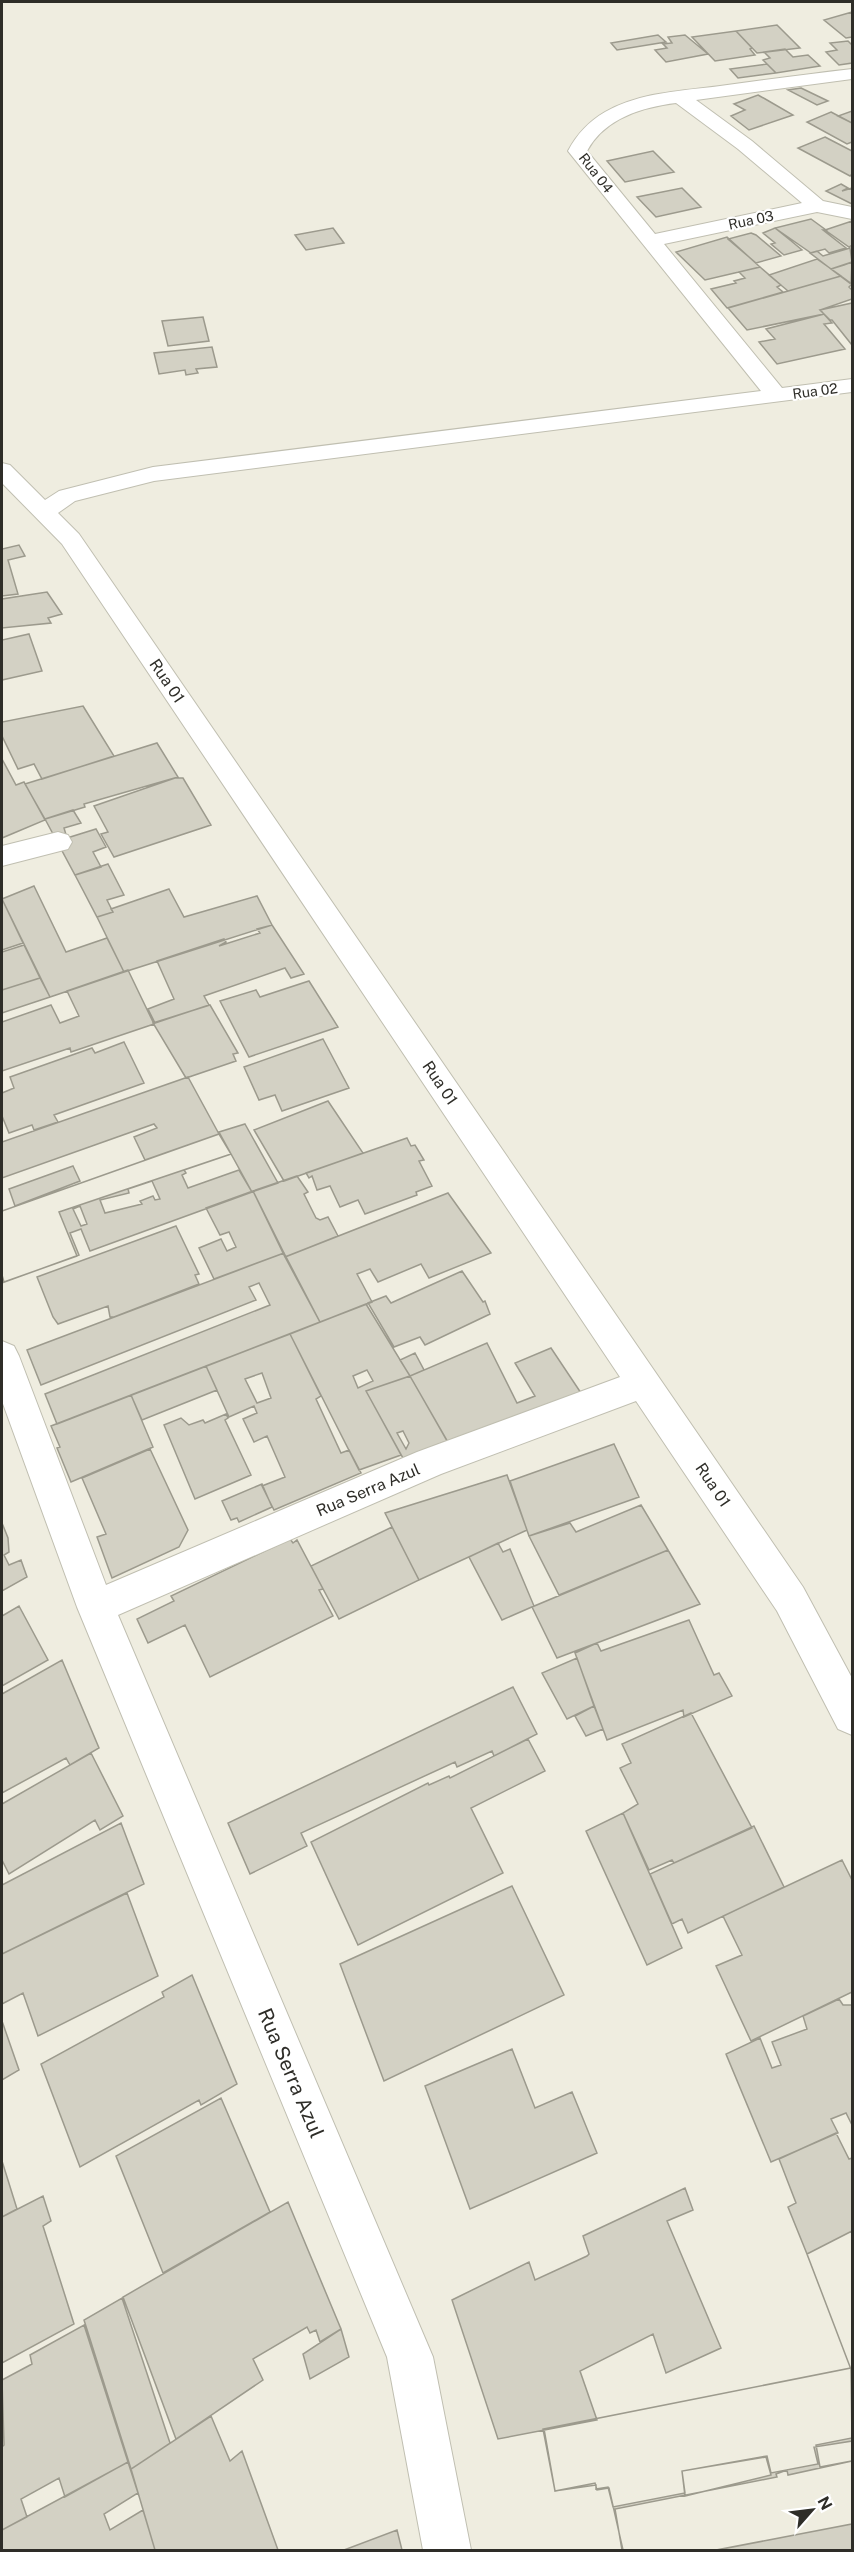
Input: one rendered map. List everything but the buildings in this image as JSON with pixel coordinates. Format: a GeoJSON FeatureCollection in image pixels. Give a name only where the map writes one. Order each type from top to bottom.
{"type":"FeatureCollection","features":[{"type":"Feature","properties":{"kind":"street","name":"Rua 04"},"geometry":{"type":"LineString","coordinates":[[777,396],[577,151],[591,131],[613,115],[654,100],[678,95],[852,74]]}},
{"type":"Feature","properties":{"kind":"street"},"geometry":{"type":"LineString","coordinates":[[678,95],[745,145],[817,206]]}},
{"type":"Feature","properties":{"kind":"street","name":"Rua 03"},"geometry":{"type":"LineString","coordinates":[[650,241],[817,206],[852,213]]}},
{"type":"Feature","properties":{"kind":"street","name":"Rua 02"},"geometry":{"type":"LineString","coordinates":[[45,511],[67,496],[153,474],[852,386]]}},
{"type":"Feature","properties":{"kind":"street","name":"Rua 01"},"geometry":{"type":"LineString","coordinates":[[2,470],[45,511],[78,549],[790,1599],[852,1716]]}},
{"type":"Feature","properties":{"kind":"street"},"geometry":{"type":"LineString","coordinates":[[2,856],[58,842]]}},
{"type":"Feature","properties":{"kind":"street","name":"Rua Serra Azul"},"geometry":{"type":"LineString","coordinates":[[2,1356],[96,1607],[410,2357],[447,2550]]}},
{"type":"Feature","properties":{"kind":"street","name":"Rua Serra Azul"},"geometry":{"type":"LineString","coordinates":[[96,1607],[429,1463],[644,1383]]}}]}
